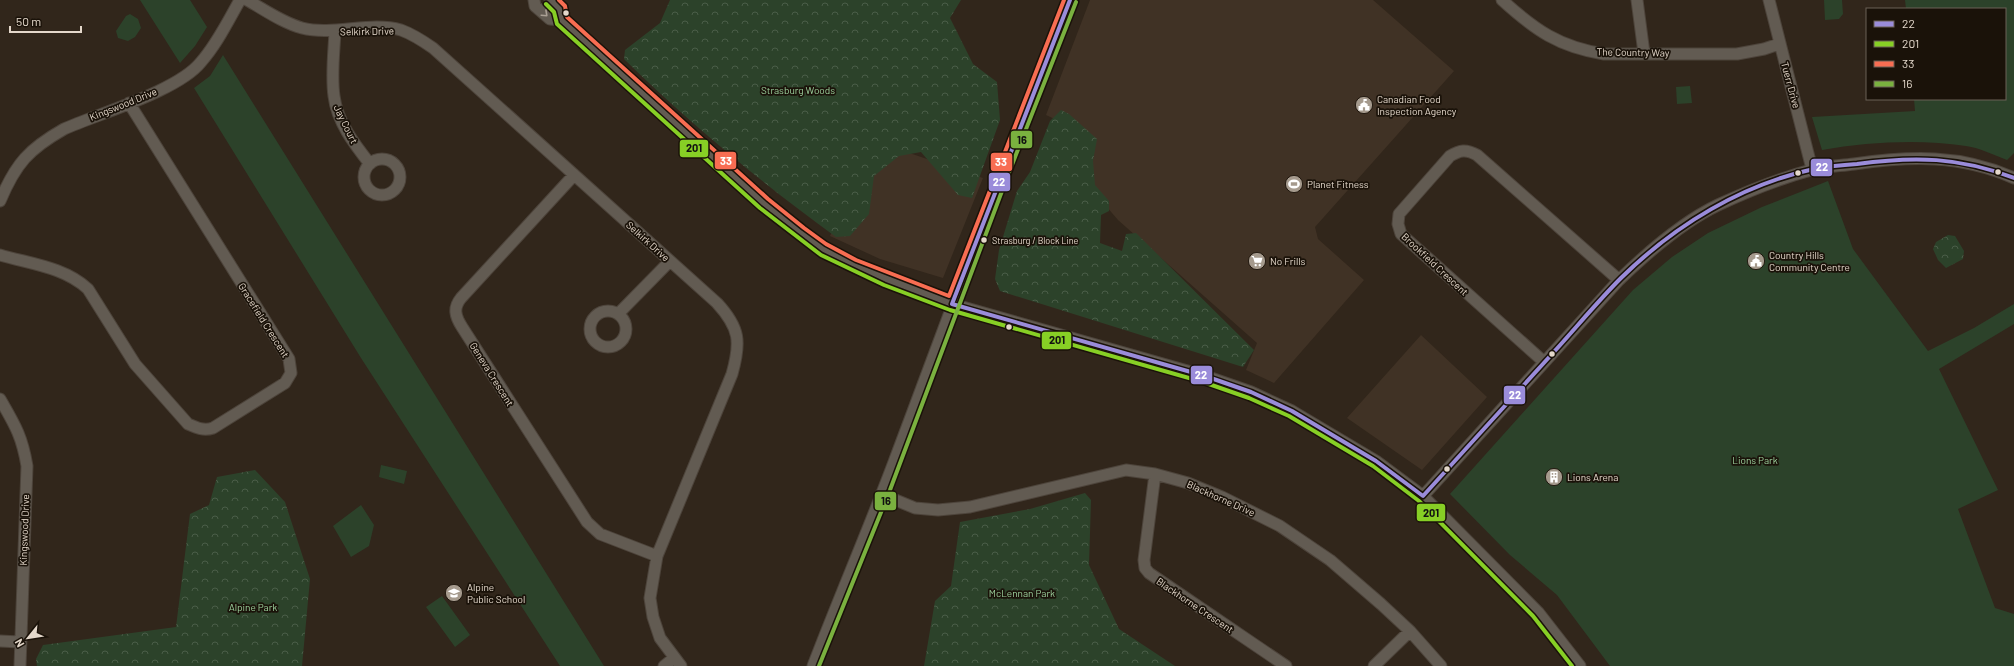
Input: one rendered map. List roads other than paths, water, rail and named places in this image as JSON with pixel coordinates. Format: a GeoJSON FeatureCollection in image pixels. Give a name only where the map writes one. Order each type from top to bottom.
{"type":"FeatureCollection","features":[{"type":"Feature","properties":{"kind":"street","name":"Kingswood Drive"},"geometry":{"type":"LineString","coordinates":[[0,201],[11,175],[21,162],[44,141],[64,129],[129,103],[171,84],[194,69],[215,43],[240,0]]}},
{"type":"Feature","properties":{"kind":"street","name":"Selkirk Drive"},"geometry":{"type":"LineString","coordinates":[[248,0],[283,20],[303,28],[335,31],[367,28],[394,29],[419,38],[432,48],[728,314],[734,325],[738,338],[738,353],[732,374],[657,556],[650,598],[653,617],[660,638],[677,662]]}},
{"type":"Feature","properties":{"kind":"street"},"geometry":{"type":"LineString","coordinates":[[534,0],[535,6],[550,19],[562,20]]}},
{"type":"Feature","properties":{"kind":"street"},"geometry":{"type":"LineString","coordinates":[[550,0],[560,9],[562,20],[759,199],[797,231],[824,250],[886,280],[952,304],[1205,376],[1251,392],[1292,411],[1376,461],[1423,496],[1538,612],[1580,666]]}},
{"type":"Feature","properties":{"kind":"street"},"geometry":{"type":"LineString","coordinates":[[813,666],[849,571],[881,494],[952,304],[1070,0]]}},
{"type":"Feature","properties":{"kind":"street","name":"The Country Way"},"geometry":{"type":"LineString","coordinates":[[1502,0],[1543,34],[1584,51],[1604,54],[1738,54],[1780,44]]}},
{"type":"Feature","properties":{"kind":"street"},"geometry":{"type":"LineString","coordinates":[[1637,0],[1644,53]]}},
{"type":"Feature","properties":{"kind":"street","name":"Tuerr Drive"},"geometry":{"type":"LineString","coordinates":[[1769,0],[1812,169]]}},
{"type":"Feature","properties":{"kind":"street","name":"Jay Court"},"geometry":{"type":"LineString","coordinates":[[335,31],[332,83],[334,98],[345,127],[370,164]]}},
{"type":"Feature","properties":{"kind":"street","name":"Gracefield Crescent"},"geometry":{"type":"LineString","coordinates":[[0,255],[63,272],[77,279],[88,289],[135,364],[188,424],[198,429],[208,430],[214,428],[285,383],[291,373],[289,360],[129,103]]}},
{"type":"Feature","properties":{"kind":"street","name":"Brookfield Crescent"},"geometry":{"type":"LineString","coordinates":[[1544,362],[1401,234],[1398,224],[1399,214],[1450,156],[1460,150],[1469,151],[1477,155],[1619,280]]}},
{"type":"Feature","properties":{"kind":"street"},"geometry":{"type":"LineString","coordinates":[[1423,496],[1619,280],[1638,262],[1677,231],[1717,206],[1812,169],[1882,160],[1922,157],[1956,160],[1994,169],[2014,178]]}},
{"type":"Feature","properties":{"kind":"street","name":"Geneva Crescent"},"geometry":{"type":"LineString","coordinates":[[574,175],[461,298],[456,304],[455,310],[462,327],[587,522],[600,534],[657,556]]}},
{"type":"Feature","properties":{"kind":"street"},"geometry":{"type":"LineString","coordinates":[[618,314],[670,261]]}},
{"type":"Feature","properties":{"kind":"street","name":"Kingswood Drive"},"geometry":{"type":"LineString","coordinates":[[0,399],[24,444],[27,466],[20,666]]}},
{"type":"Feature","properties":{"kind":"street","name":"Blackhorne Drive"},"geometry":{"type":"LineString","coordinates":[[881,494],[915,508],[938,510],[970,506],[1126,470],[1155,474],[1188,483],[1215,494],[1280,526],[1330,560],[1360,585],[1410,631],[1441,666]]}},
{"type":"Feature","properties":{"kind":"street","name":"Blackhorne Crescent"},"geometry":{"type":"LineString","coordinates":[[1155,474],[1145,556],[1145,568],[1148,573],[1286,666]]}},
{"type":"Feature","properties":{"kind":"street"},"geometry":{"type":"LineString","coordinates":[[1374,666],[1410,631]]}},
{"type":"Feature","properties":{"kind":"street"},"geometry":{"type":"LineString","coordinates":[[0,641],[20,642]]}},
{"type":"Feature","properties":{"kind":"street"},"geometry":{"type":"LineString","coordinates":[[664,666],[677,662]]}},
{"type":"Feature","properties":{"kind":"place","name":"Canadian Food Inspection Agency"},"geometry":{"type":"Point","coordinates":[1364,105]}},
{"type":"Feature","properties":{"kind":"place","name":"Planet Fitness"},"geometry":{"type":"Point","coordinates":[1294,184]}},
{"type":"Feature","properties":{"kind":"place","name":"Strasburg / Block Line"},"geometry":{"type":"Point","coordinates":[984,240]}},
{"type":"Feature","properties":{"kind":"place","name":"No Frills"},"geometry":{"type":"Point","coordinates":[1257,261]}},
{"type":"Feature","properties":{"kind":"place","name":"Country Hills Community Centre"},"geometry":{"type":"Point","coordinates":[1756,261]}},
{"type":"Feature","properties":{"kind":"place","name":"Lions Arena"},"geometry":{"type":"Point","coordinates":[1554,477]}},
{"type":"Feature","properties":{"kind":"place","name":"Alpine Public School"},"geometry":{"type":"Point","coordinates":[454,593]}},
{"type":"Feature","properties":{"kind":"park label","name":"Strasburg Woods"},"geometry":{"type":"Point","coordinates":[798,90]}},
{"type":"Feature","properties":{"kind":"park label","name":"Lions Park"},"geometry":{"type":"Point","coordinates":[1755,460]}},
{"type":"Feature","properties":{"kind":"park label","name":"McLennan Park"},"geometry":{"type":"Point","coordinates":[1022,593]}},
{"type":"Feature","properties":{"kind":"park label","name":"Alpine Park"},"geometry":{"type":"Point","coordinates":[253,607]}}]}
